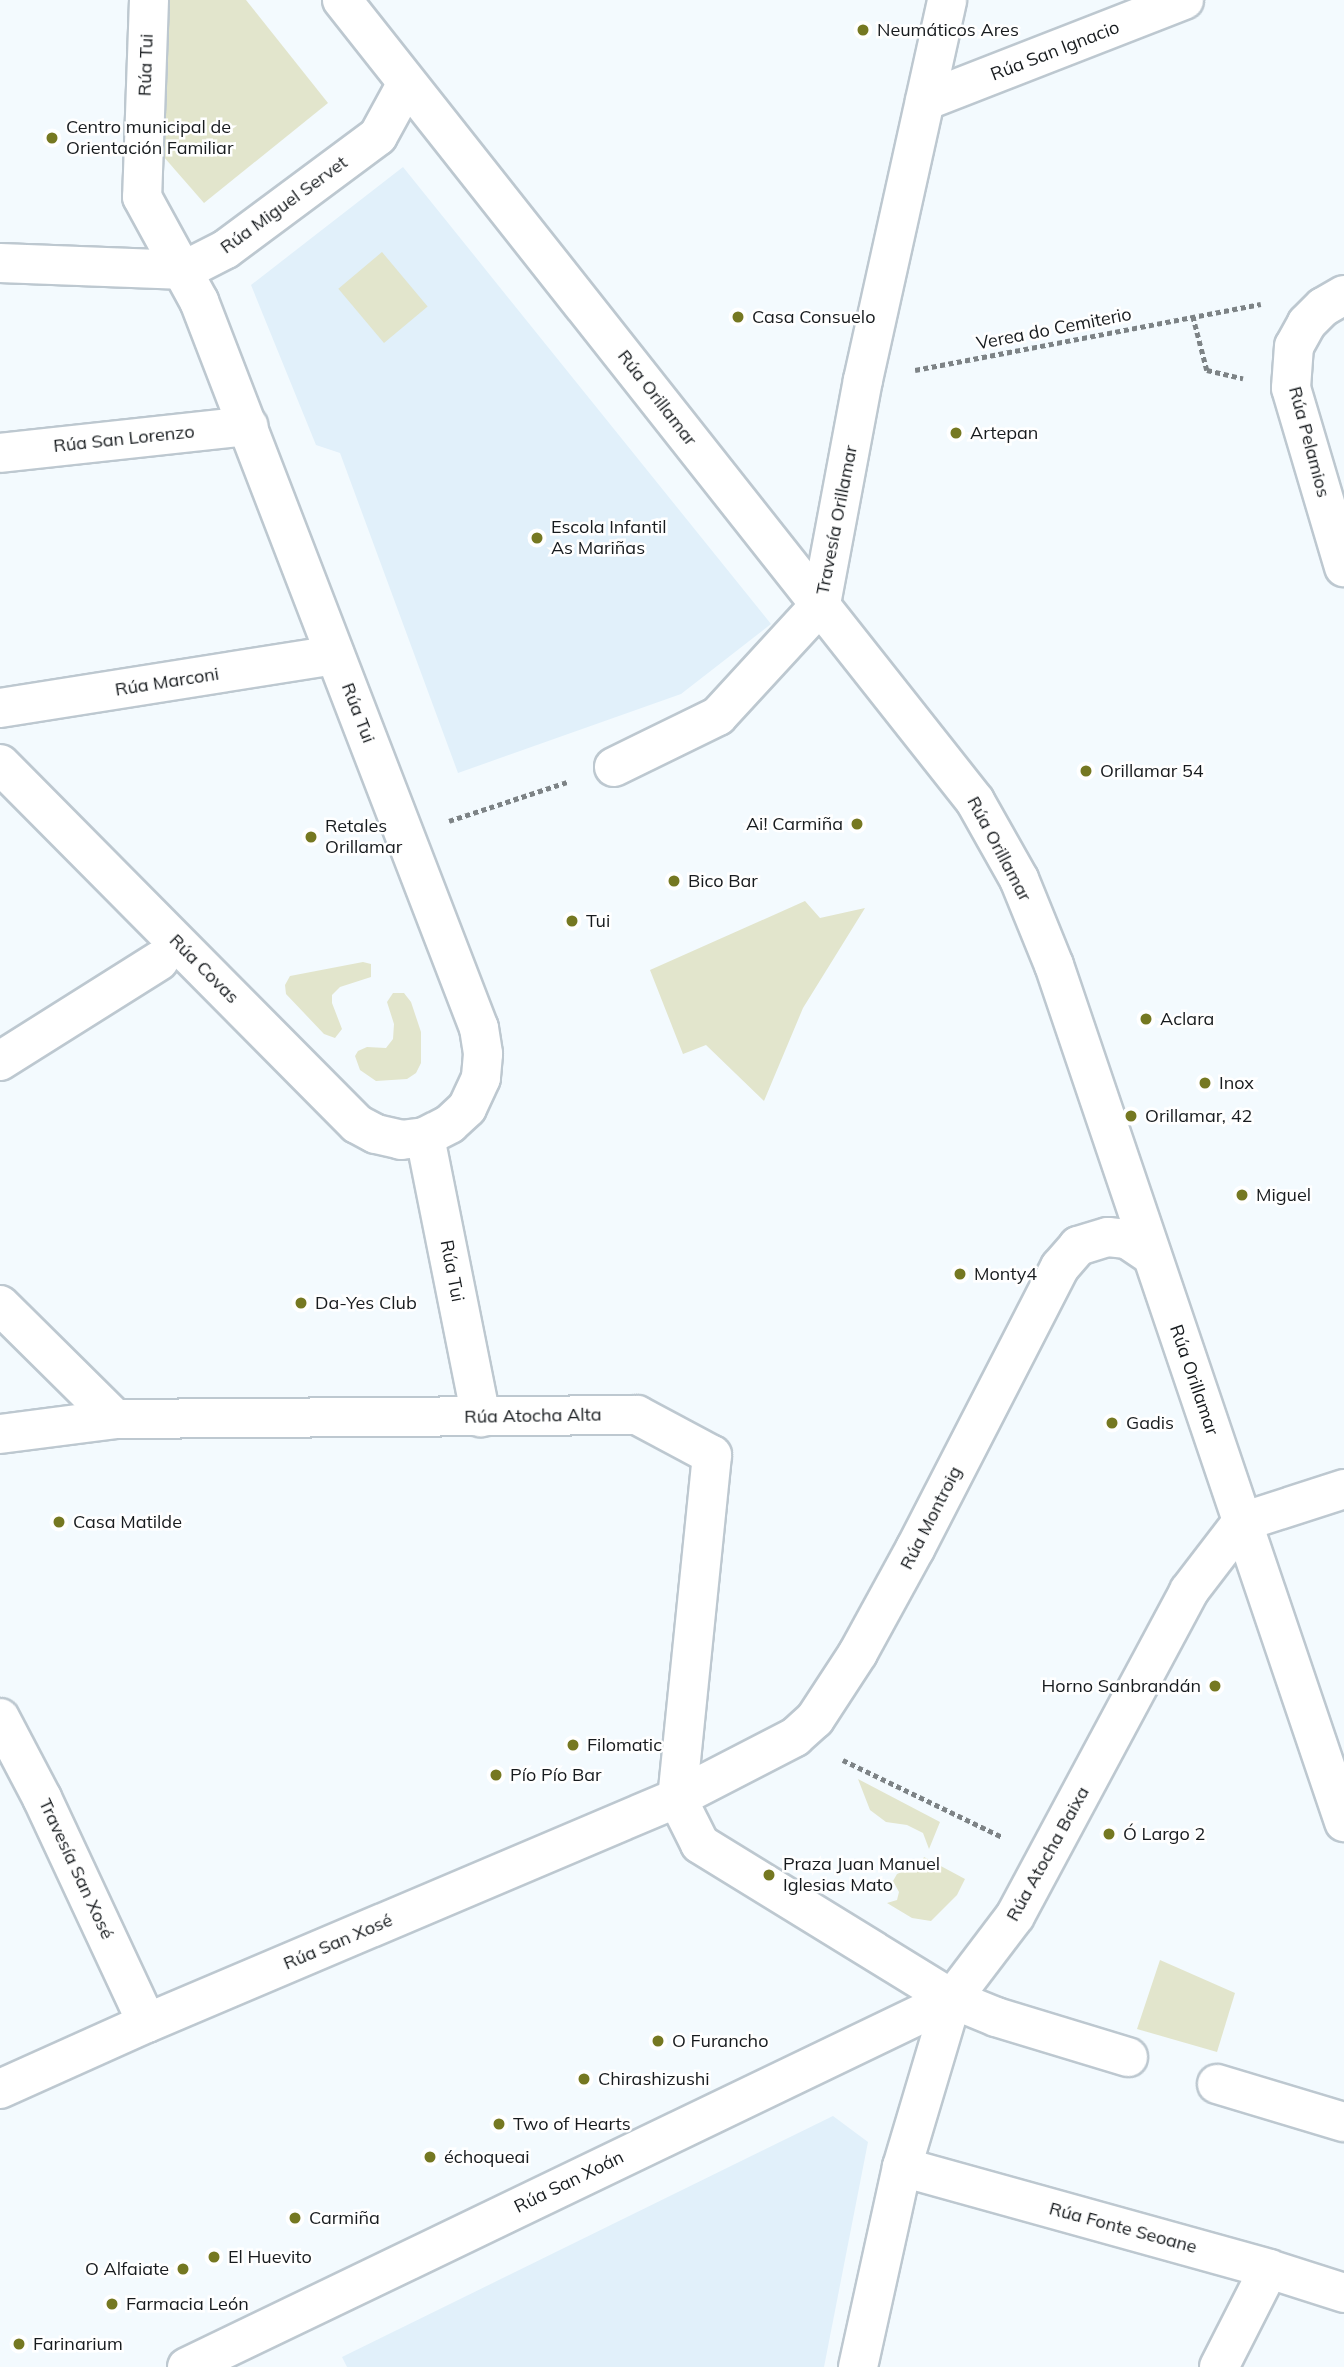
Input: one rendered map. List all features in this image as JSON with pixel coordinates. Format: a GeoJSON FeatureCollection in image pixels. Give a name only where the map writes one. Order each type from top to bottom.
{"type":"FeatureCollection","features":[{"type":"Feature","properties":{"kind":"street","name":"Rúa Tui"},"geometry":{"type":"LineString","coordinates":[[149,0],[142,197],[185,270],[249,426],[479,1028],[483,1054],[481,1078],[467,1108],[450,1124],[425,1137],[481,1417]]}},
{"type":"Feature","properties":{"kind":"street","name":"Rúa Orillamar"},"geometry":{"type":"LineString","coordinates":[[342,0],[975,801],[1019,879],[1054,965],[1344,1822]]}},
{"type":"Feature","properties":{"kind":"street","name":"Travesía Orillamar"},"geometry":{"type":"LineString","coordinates":[[614,766],[718,716],[821,604],[863,380],[947,0]]}},
{"type":"Feature","properties":{"kind":"street","name":"Rúa San Ignacio"},"geometry":{"type":"LineString","coordinates":[[925,102],[1184,0]]}},
{"type":"Feature","properties":{"kind":"street","name":"Rúa Miguel Servet"},"geometry":{"type":"LineString","coordinates":[[0,263],[185,270],[226,249],[378,136],[407,83]]}},
{"type":"Feature","properties":{"kind":"street","name":"Rúa Pelamios"},"geometry":{"type":"LineString","coordinates":[[1344,295],[1323,307],[1307,323],[1294,346],[1291,388],[1344,567]]}},
{"type":"Feature","properties":{"kind":"street","name":"Rúa San Lorenzo"},"geometry":{"type":"LineString","coordinates":[[0,453],[249,426]]}},
{"type":"Feature","properties":{"kind":"street","name":"Rúa Marconi"},"geometry":{"type":"LineString","coordinates":[[0,708],[335,655]]}},
{"type":"Feature","properties":{"kind":"street","name":"Rúa Covas"},"geometry":{"type":"LineString","coordinates":[[0,764],[357,1124],[376,1135],[401,1140],[425,1137]]}},
{"type":"Feature","properties":{"kind":"street","name":"Rúa Covas"},"geometry":{"type":"LineString","coordinates":[[0,1061],[159,961]]}},
{"type":"Feature","properties":{"kind":"street","name":"Rúa Montroig"},"geometry":{"type":"LineString","coordinates":[[677,1798],[795,1737],[815,1718],[858,1653],[915,1549],[1060,1267],[1078,1246],[1108,1237],[1127,1239],[1152,1256]]}},
{"type":"Feature","properties":{"kind":"street"},"geometry":{"type":"LineString","coordinates":[[0,1305],[115,1419]]}},
{"type":"Feature","properties":{"kind":"street","name":"Rúa Atocha Alta"},"geometry":{"type":"LineString","coordinates":[[0,1434],[115,1419],[637,1415],[712,1455],[677,1798]]}},
{"type":"Feature","properties":{"kind":"street"},"geometry":{"type":"LineString","coordinates":[[1242,1522],[1344,1489]]}},
{"type":"Feature","properties":{"kind":"street","name":"Rúa Atocha Baixa"},"geometry":{"type":"LineString","coordinates":[[858,2367],[902,2167],[952,1999],[1015,1916],[1189,1591],[1242,1522]]}},
{"type":"Feature","properties":{"kind":"street","name":"Travesía San Xosé"},"geometry":{"type":"LineString","coordinates":[[0,1718],[42,1798],[147,2023]]}},
{"type":"Feature","properties":{"kind":"street"},"geometry":{"type":"LineString","coordinates":[[677,1798],[700,1844],[952,1999],[996,2017],[1128,2057]]}},
{"type":"Feature","properties":{"kind":"street","name":"Rúa San Xosé"},"geometry":{"type":"LineString","coordinates":[[0,2089],[147,2023],[677,1798]]}},
{"type":"Feature","properties":{"kind":"street","name":"Rúa San Xoán"},"geometry":{"type":"LineString","coordinates":[[187,2367],[952,1999]]}},
{"type":"Feature","properties":{"kind":"street"},"geometry":{"type":"LineString","coordinates":[[1217,2084],[1344,2122]]}},
{"type":"Feature","properties":{"kind":"street","name":"Rúa Fonte Seoane"},"geometry":{"type":"LineString","coordinates":[[902,2167],[1269,2269],[1344,2293]]}},
{"type":"Feature","properties":{"kind":"street"},"geometry":{"type":"LineString","coordinates":[[1219,2367],[1269,2269]]}},
{"type":"Feature","properties":{"kind":"path","name":"Verea do Cemiterio"},"geometry":{"type":"LineString","coordinates":[[919,369],[1264,304]]}},
{"type":"Feature","properties":{"kind":"path"},"geometry":{"type":"LineString","coordinates":[[1193,316],[1207,370],[1291,388]]}},
{"type":"Feature","properties":{"kind":"path"},"geometry":{"type":"LineString","coordinates":[[405,835],[614,766]]}},
{"type":"Feature","properties":{"kind":"path"},"geometry":{"type":"LineString","coordinates":[[795,1737],[1048,1858]]}},
{"type":"Feature","properties":{"kind":"shaded area","name":"Escola Infantil As Mariñas"},"geometry":{"type":"Polygon","coordinates":[[[403,167],[771,624],[681,694],[458,773],[340,453],[316,445],[251,285],[403,167]]]}},
{"type":"Feature","properties":{"kind":"shaded area"},"geometry":{"type":"Polygon","coordinates":[[[833,2116],[868,2142],[824,2367],[347,2367],[342,2357],[833,2116]]]}},
{"type":"Feature","properties":{"kind":"green space"},"geometry":{"type":"Polygon","coordinates":[[[165,0],[246,0],[328,103],[204,203],[163,156],[165,0]]]}},
{"type":"Feature","properties":{"kind":"green space"},"geometry":{"type":"Polygon","coordinates":[[[382,252],[428,306],[384,343],[338,289],[382,252]]]}},
{"type":"Feature","properties":{"kind":"green space"},"geometry":{"type":"Polygon","coordinates":[[[805,901],[820,918],[865,908],[803,1008],[764,1101],[706,1045],[683,1054],[650,970],[805,901]]]}},
{"type":"Feature","properties":{"kind":"green space"},"geometry":{"type":"Polygon","coordinates":[[[363,962],[371,964],[371,977],[340,987],[332,995],[332,1003],[342,1029],[335,1038],[324,1034],[286,994],[285,985],[290,976],[363,962]]]}},
{"type":"Feature","properties":{"kind":"green space"},"geometry":{"type":"Polygon","coordinates":[[[393,993],[404,993],[411,1002],[421,1032],[421,1063],[416,1073],[407,1079],[376,1081],[360,1070],[355,1056],[358,1051],[367,1047],[386,1048],[393,1039],[394,1024],[387,1002],[393,993]]]}},
{"type":"Feature","properties":{"kind":"green space"},"geometry":{"type":"Polygon","coordinates":[[[858,1779],[940,1822],[929,1849],[923,1833],[907,1825],[886,1822],[870,1810],[858,1779]]]}},
{"type":"Feature","properties":{"kind":"green space"},"geometry":{"type":"Polygon","coordinates":[[[924,1857],[965,1879],[957,1895],[931,1921],[912,1918],[887,1903],[897,1900],[899,1892],[893,1881],[897,1874],[921,1863],[924,1857]]]}},
{"type":"Feature","properties":{"kind":"green space"},"geometry":{"type":"Polygon","coordinates":[[[1160,1960],[1235,1993],[1217,2052],[1137,2029],[1160,1960]]]}},
{"type":"Feature","properties":{"kind":"place","name":"Neumáticos Ares"},"geometry":{"type":"Point","coordinates":[863,30]}},
{"type":"Feature","properties":{"kind":"place","name":"Centro municipal de Orientación Familiar"},"geometry":{"type":"Point","coordinates":[52,138]}},
{"type":"Feature","properties":{"kind":"place","name":"Casa Consuelo"},"geometry":{"type":"Point","coordinates":[738,317]}},
{"type":"Feature","properties":{"kind":"place","name":"Artepan"},"geometry":{"type":"Point","coordinates":[956,433]}},
{"type":"Feature","properties":{"kind":"place","name":"Escola Infantil As Mariñas"},"geometry":{"type":"Point","coordinates":[537,538]}},
{"type":"Feature","properties":{"kind":"place","name":"Orillamar 54"},"geometry":{"type":"Point","coordinates":[1086,771]}},
{"type":"Feature","properties":{"kind":"place","name":"Ai! Carmiña"},"geometry":{"type":"Point","coordinates":[857,824]}},
{"type":"Feature","properties":{"kind":"place","name":"Retales Orillamar"},"geometry":{"type":"Point","coordinates":[311,837]}},
{"type":"Feature","properties":{"kind":"place","name":"Bico Bar"},"geometry":{"type":"Point","coordinates":[674,881]}},
{"type":"Feature","properties":{"kind":"place","name":"Tui"},"geometry":{"type":"Point","coordinates":[572,921]}},
{"type":"Feature","properties":{"kind":"place","name":"Aclara"},"geometry":{"type":"Point","coordinates":[1146,1019]}},
{"type":"Feature","properties":{"kind":"place","name":"Inox"},"geometry":{"type":"Point","coordinates":[1205,1083]}},
{"type":"Feature","properties":{"kind":"place","name":"Orillamar, 42"},"geometry":{"type":"Point","coordinates":[1131,1116]}},
{"type":"Feature","properties":{"kind":"place","name":"Miguel"},"geometry":{"type":"Point","coordinates":[1242,1195]}},
{"type":"Feature","properties":{"kind":"place","name":"Monty4"},"geometry":{"type":"Point","coordinates":[960,1274]}},
{"type":"Feature","properties":{"kind":"place","name":"Da-Yes Club"},"geometry":{"type":"Point","coordinates":[301,1303]}},
{"type":"Feature","properties":{"kind":"place","name":"Gadis"},"geometry":{"type":"Point","coordinates":[1112,1423]}},
{"type":"Feature","properties":{"kind":"place","name":"Casa Matilde"},"geometry":{"type":"Point","coordinates":[59,1522]}},
{"type":"Feature","properties":{"kind":"place","name":"Horno Sanbrandán"},"geometry":{"type":"Point","coordinates":[1215,1686]}},
{"type":"Feature","properties":{"kind":"place","name":"Filomatic"},"geometry":{"type":"Point","coordinates":[573,1745]}},
{"type":"Feature","properties":{"kind":"place","name":"Pío Pío Bar"},"geometry":{"type":"Point","coordinates":[496,1775]}},
{"type":"Feature","properties":{"kind":"place","name":"Ó Largo 2"},"geometry":{"type":"Point","coordinates":[1109,1834]}},
{"type":"Feature","properties":{"kind":"place","name":"Praza Juan Manuel Iglesias Mato"},"geometry":{"type":"Point","coordinates":[769,1875]}},
{"type":"Feature","properties":{"kind":"place","name":"O Furancho"},"geometry":{"type":"Point","coordinates":[658,2041]}},
{"type":"Feature","properties":{"kind":"place","name":"Chirashizushi"},"geometry":{"type":"Point","coordinates":[584,2079]}},
{"type":"Feature","properties":{"kind":"place","name":"Two of Hearts"},"geometry":{"type":"Point","coordinates":[499,2124]}},
{"type":"Feature","properties":{"kind":"place","name":"échoqueai"},"geometry":{"type":"Point","coordinates":[430,2157]}},
{"type":"Feature","properties":{"kind":"place","name":"Carmiña"},"geometry":{"type":"Point","coordinates":[295,2218]}},
{"type":"Feature","properties":{"kind":"place","name":"El Huevito"},"geometry":{"type":"Point","coordinates":[214,2257]}},
{"type":"Feature","properties":{"kind":"place","name":"O Alfaiate"},"geometry":{"type":"Point","coordinates":[183,2269]}},
{"type":"Feature","properties":{"kind":"place","name":"Farmacia León"},"geometry":{"type":"Point","coordinates":[112,2304]}},
{"type":"Feature","properties":{"kind":"place","name":"Farinarium"},"geometry":{"type":"Point","coordinates":[19,2344]}}]}
